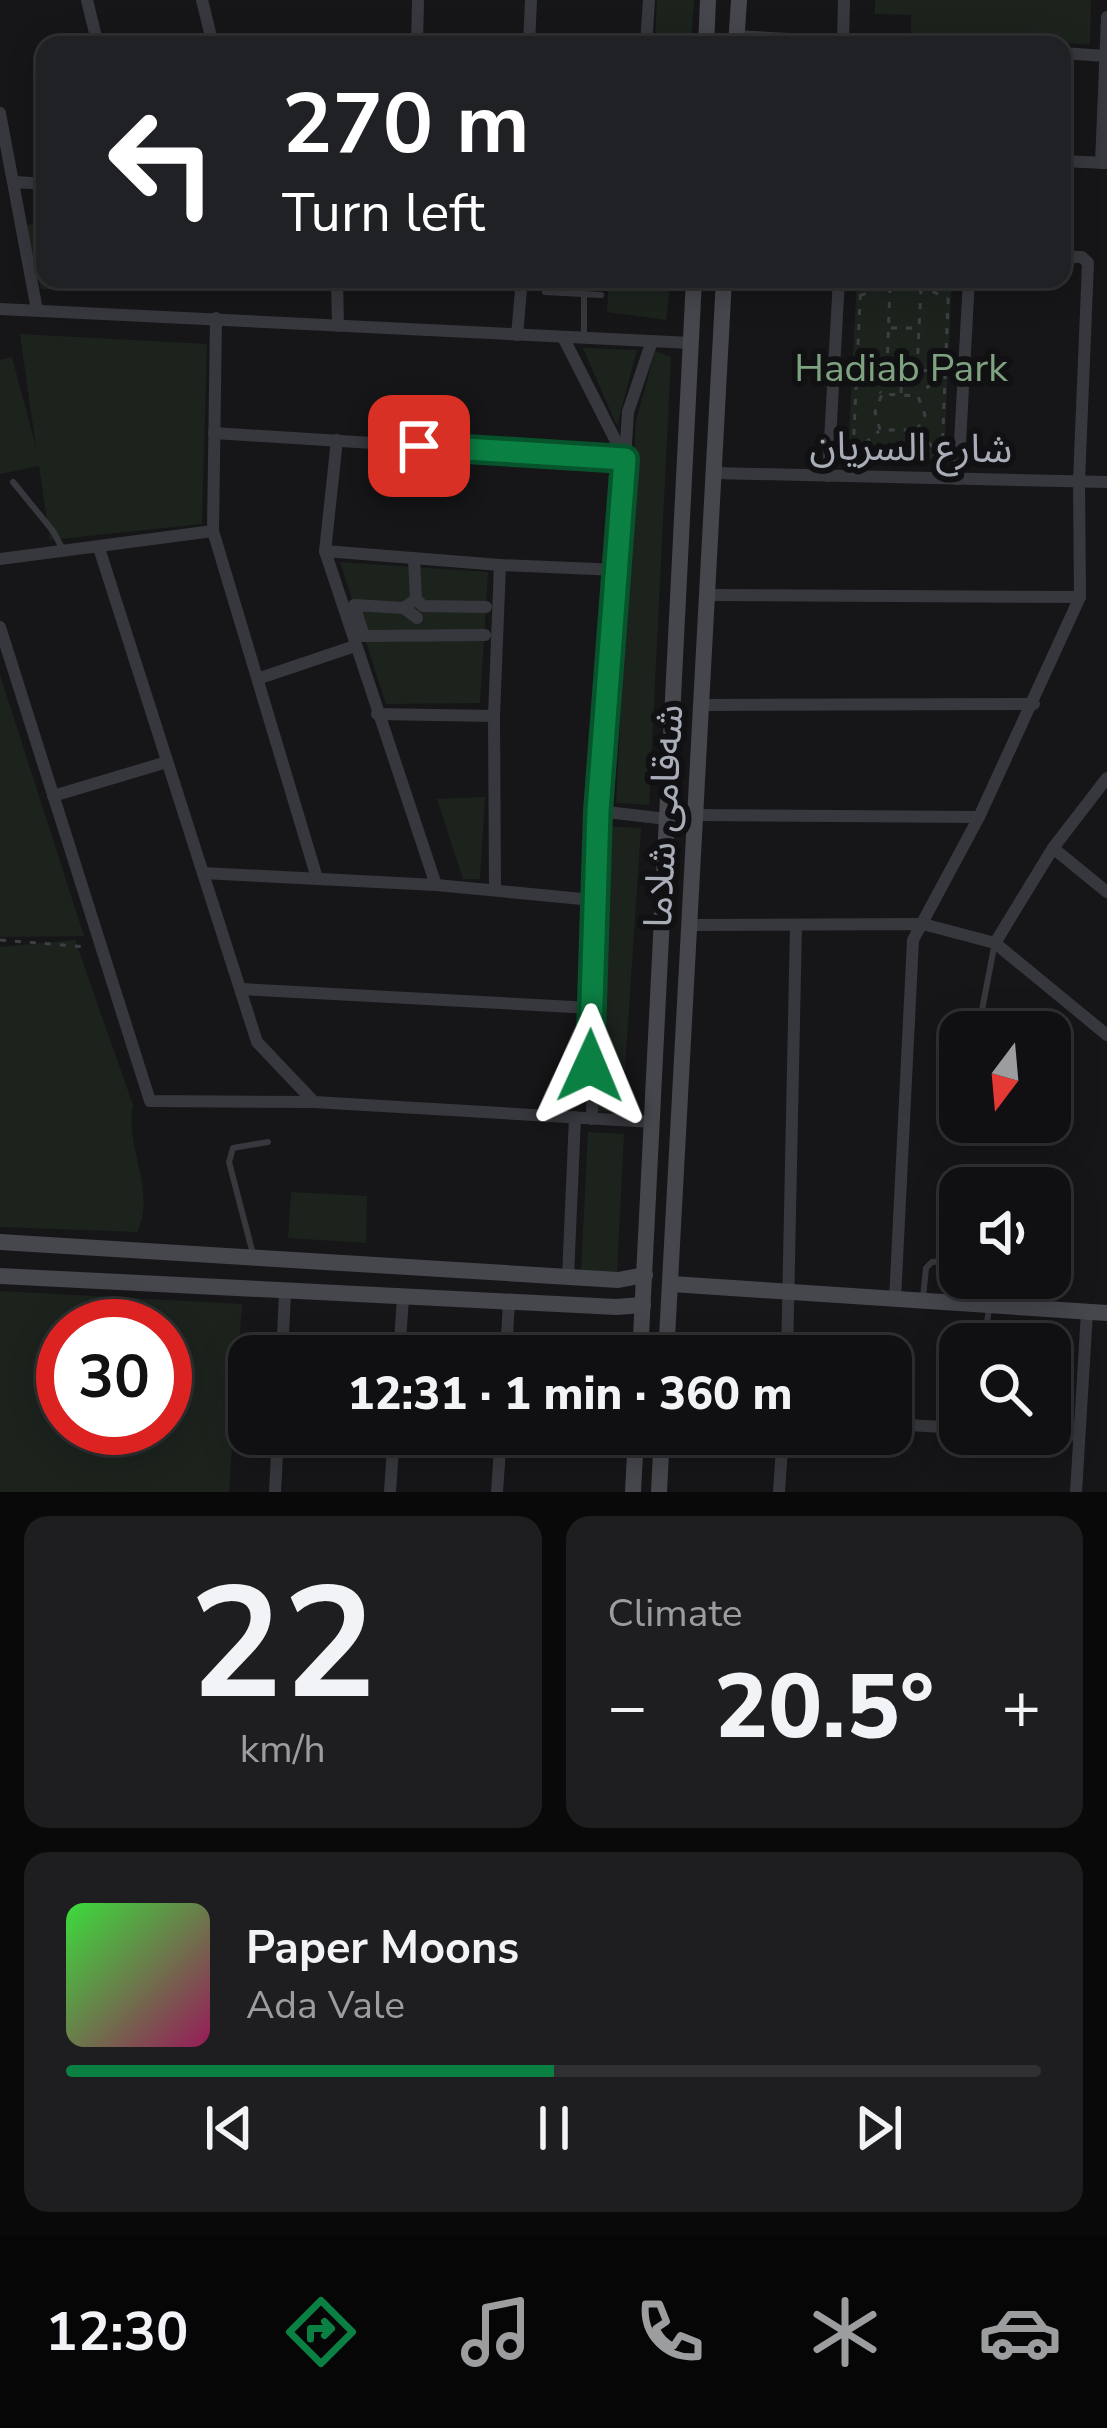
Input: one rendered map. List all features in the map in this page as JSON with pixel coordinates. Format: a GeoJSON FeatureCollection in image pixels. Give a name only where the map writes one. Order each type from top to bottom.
{"type":"FeatureCollection","features":[{"type":"Feature","properties":{"kind":"main road"},"geometry":{"type":"LineString","coordinates":[[706,36],[708,0]]}},
{"type":"Feature","properties":{"kind":"main road"},"geometry":{"type":"LineString","coordinates":[[737,36],[739,0]]}},
{"type":"Feature","properties":{"kind":"main road","name":"شەقامی شلاما"},"geometry":{"type":"LineString","coordinates":[[641,1335],[694,288]]}},
{"type":"Feature","properties":{"kind":"main road","name":"شەقامی شلاما"},"geometry":{"type":"LineString","coordinates":[[668,1335],[724,288]]}},
{"type":"Feature","properties":{"kind":"main road"},"geometry":{"type":"LineString","coordinates":[[683,514],[687,523],[697,527],[707,524],[712,514]]}},
{"type":"Feature","properties":{"kind":"main road"},"geometry":{"type":"LineString","coordinates":[[681,554],[686,544],[697,541],[710,556]]}},
{"type":"Feature","properties":{"kind":"main road"},"geometry":{"type":"LineString","coordinates":[[0,1242],[619,1280],[645,1275]]}},
{"type":"Feature","properties":{"kind":"main road"},"geometry":{"type":"LineString","coordinates":[[0,1276],[643,1305]]}},
{"type":"Feature","properties":{"kind":"main road"},"geometry":{"type":"LineString","coordinates":[[616,1307],[619,1280]]}},
{"type":"Feature","properties":{"kind":"main road"},"geometry":{"type":"LineString","coordinates":[[672,1284],[1107,1313]]}},
{"type":"Feature","properties":{"kind":"main road"},"geometry":{"type":"LineString","coordinates":[[633,1492],[635,1455]]}},
{"type":"Feature","properties":{"kind":"main road"},"geometry":{"type":"LineString","coordinates":[[659,1492],[661,1455]]}},
{"type":"Feature","properties":{"kind":"street"},"geometry":{"type":"LineString","coordinates":[[87,0],[96,36]]}},
{"type":"Feature","properties":{"kind":"street"},"geometry":{"type":"LineString","coordinates":[[202,0],[211,36]]}},
{"type":"Feature","properties":{"kind":"street"},"geometry":{"type":"LineString","coordinates":[[416,36],[418,0]]}},
{"type":"Feature","properties":{"kind":"street"},"geometry":{"type":"LineString","coordinates":[[530,36],[531,0]]}},
{"type":"Feature","properties":{"kind":"street"},"geometry":{"type":"LineString","coordinates":[[647,36],[649,0]]}},
{"type":"Feature","properties":{"kind":"street"},"geometry":{"type":"LineString","coordinates":[[843,36],[844,0]]}},
{"type":"Feature","properties":{"kind":"street"},"geometry":{"type":"LineString","coordinates":[[1071,161],[1104,163],[1107,17]]}},
{"type":"Feature","properties":{"kind":"street"},"geometry":{"type":"LineString","coordinates":[[1071,54],[1106,56]]}},
{"type":"Feature","properties":{"kind":"street"},"geometry":{"type":"LineString","coordinates":[[0,113],[37,310]]}},
{"type":"Feature","properties":{"kind":"street"},"geometry":{"type":"LineString","coordinates":[[16,182],[36,183]]}},
{"type":"Feature","properties":{"kind":"street"},"geometry":{"type":"LineString","coordinates":[[895,1300],[913,940],[979,817],[1080,597],[1078,481],[1088,263],[1071,256]]}},
{"type":"Feature","properties":{"kind":"street"},"geometry":{"type":"LineString","coordinates":[[338,288],[338,326]]}},
{"type":"Feature","properties":{"kind":"street"},"geometry":{"type":"LineString","coordinates":[[517,335],[521,288]]}},
{"type":"Feature","properties":{"kind":"street"},"geometry":{"type":"LineString","coordinates":[[829,476],[838,288]]}},
{"type":"Feature","properties":{"kind":"street"},"geometry":{"type":"LineString","coordinates":[[958,479],[969,288]]}},
{"type":"Feature","properties":{"kind":"street"},"geometry":{"type":"LineString","coordinates":[[0,310],[691,343]]}},
{"type":"Feature","properties":{"kind":"street"},"geometry":{"type":"LineString","coordinates":[[216,318],[213,531],[317,878]]}},
{"type":"Feature","properties":{"kind":"street"},"geometry":{"type":"LineString","coordinates":[[563,338],[625,459]]}},
{"type":"Feature","properties":{"kind":"street"},"geometry":{"type":"LineString","coordinates":[[592,1119],[593,899],[628,412],[652,341]]}},
{"type":"Feature","properties":{"kind":"street"},"geometry":{"type":"LineString","coordinates":[[214,433],[625,459]]}},
{"type":"Feature","properties":{"kind":"street"},"geometry":{"type":"LineString","coordinates":[[337,440],[325,551],[436,885]]}},
{"type":"Feature","properties":{"kind":"street","name":"شارع السريان"},"geometry":{"type":"LineString","coordinates":[[715,473],[1107,482]]}},
{"type":"Feature","properties":{"kind":"street"},"geometry":{"type":"LineString","coordinates":[[0,559],[213,531]]}},
{"type":"Feature","properties":{"kind":"street"},"geometry":{"type":"LineString","coordinates":[[99,548],[257,1042],[314,1102]]}},
{"type":"Feature","properties":{"kind":"street"},"geometry":{"type":"LineString","coordinates":[[325,551],[500,566],[618,569]]}},
{"type":"Feature","properties":{"kind":"street"},"geometry":{"type":"LineString","coordinates":[[414,559],[416,635]]}},
{"type":"Feature","properties":{"kind":"street"},"geometry":{"type":"LineString","coordinates":[[495,889],[494,716],[500,566]]}},
{"type":"Feature","properties":{"kind":"street"},"geometry":{"type":"LineString","coordinates":[[708,595],[1080,597]]}},
{"type":"Feature","properties":{"kind":"street"},"geometry":{"type":"LineString","coordinates":[[484,635],[364,636],[354,605],[486,607]]}},
{"type":"Feature","properties":{"kind":"street"},"geometry":{"type":"LineString","coordinates":[[0,627],[150,1101],[314,1102],[652,1122]]}},
{"type":"Feature","properties":{"kind":"street"},"geometry":{"type":"LineString","coordinates":[[260,678],[355,646]]}},
{"type":"Feature","properties":{"kind":"street"},"geometry":{"type":"LineString","coordinates":[[702,705],[1034,704]]}},
{"type":"Feature","properties":{"kind":"street"},"geometry":{"type":"LineString","coordinates":[[377,714],[494,716]]}},
{"type":"Feature","properties":{"kind":"street"},"geometry":{"type":"LineString","coordinates":[[53,796],[167,762]]}},
{"type":"Feature","properties":{"kind":"street"},"geometry":{"type":"LineString","coordinates":[[995,943],[1053,848],[1107,778]]}},
{"type":"Feature","properties":{"kind":"street"},"geometry":{"type":"LineString","coordinates":[[598,811],[668,819]]}},
{"type":"Feature","properties":{"kind":"street"},"geometry":{"type":"LineString","coordinates":[[697,815],[979,817]]}},
{"type":"Feature","properties":{"kind":"street"},"geometry":{"type":"LineString","coordinates":[[1053,848],[1107,892]]}},
{"type":"Feature","properties":{"kind":"street"},"geometry":{"type":"LineString","coordinates":[[203,873],[593,899]]}},
{"type":"Feature","properties":{"kind":"street"},"geometry":{"type":"LineString","coordinates":[[691,925],[923,924],[995,943],[1107,1035]]}},
{"type":"Feature","properties":{"kind":"street"},"geometry":{"type":"LineString","coordinates":[[788,1335],[796,926]]}},
{"type":"Feature","properties":{"kind":"street"},"geometry":{"type":"LineString","coordinates":[[241,989],[591,1008]]}},
{"type":"Feature","properties":{"kind":"street"},"geometry":{"type":"LineString","coordinates":[[544,1114],[590,1066]]}},
{"type":"Feature","properties":{"kind":"street"},"geometry":{"type":"LineString","coordinates":[[568,1277],[575,1117]]}},
{"type":"Feature","properties":{"kind":"street"},"geometry":{"type":"LineString","coordinates":[[283,1335],[286,1292]]}},
{"type":"Feature","properties":{"kind":"street"},"geometry":{"type":"LineString","coordinates":[[400,1335],[403,1297]]}},
{"type":"Feature","properties":{"kind":"street"},"geometry":{"type":"LineString","coordinates":[[507,1335],[509,1300]]}},
{"type":"Feature","properties":{"kind":"street"},"geometry":{"type":"LineString","coordinates":[[1076,1492],[1087,1312]]}},
{"type":"Feature","properties":{"kind":"street"},"geometry":{"type":"LineString","coordinates":[[1071,1434],[1079,1435]]}},
{"type":"Feature","properties":{"kind":"street"},"geometry":{"type":"LineString","coordinates":[[275,1492],[277,1455]]}},
{"type":"Feature","properties":{"kind":"street"},"geometry":{"type":"LineString","coordinates":[[390,1492],[393,1455]]}},
{"type":"Feature","properties":{"kind":"street"},"geometry":{"type":"LineString","coordinates":[[497,1492],[500,1455]]}},
{"type":"Feature","properties":{"kind":"street"},"geometry":{"type":"LineString","coordinates":[[779,1492],[782,1455]]}},
{"type":"Feature","properties":{"kind":"lane"},"geometry":{"type":"LineString","coordinates":[[545,292],[601,295]]}},
{"type":"Feature","properties":{"kind":"lane"},"geometry":{"type":"LineString","coordinates":[[584,294],[584,338]]}},
{"type":"Feature","properties":{"kind":"lane"},"geometry":{"type":"LineString","coordinates":[[14,482],[64,552]]}},
{"type":"Feature","properties":{"kind":"lane"},"geometry":{"type":"LineString","coordinates":[[982,1011],[995,943]]}},
{"type":"Feature","properties":{"kind":"lane"},"geometry":{"type":"LineString","coordinates":[[254,1257],[229,1162],[233,1148],[268,1142]]}},
{"type":"Feature","properties":{"kind":"lane"},"geometry":{"type":"LineString","coordinates":[[923,1302],[926,1268],[939,1262]]}},
{"type":"Feature","properties":{"kind":"lane"},"geometry":{"type":"LineString","coordinates":[[987,1323],[990,1306]]}},
{"type":"Feature","properties":{"kind":"path"},"geometry":{"type":"LineString","coordinates":[[853,454],[860,288]]}},
{"type":"Feature","properties":{"kind":"path"},"geometry":{"type":"LineString","coordinates":[[860,296],[882,288]]}},
{"type":"Feature","properties":{"kind":"path"},"geometry":{"type":"LineString","coordinates":[[887,370],[890,288]]}},
{"type":"Feature","properties":{"kind":"path"},"geometry":{"type":"LineString","coordinates":[[917,370],[921,288]]}},
{"type":"Feature","properties":{"kind":"path"},"geometry":{"type":"LineString","coordinates":[[923,288],[948,298]]}},
{"type":"Feature","properties":{"kind":"path"},"geometry":{"type":"LineString","coordinates":[[941,456],[949,288]]}},
{"type":"Feature","properties":{"kind":"path"},"geometry":{"type":"LineString","coordinates":[[889,328],[919,328]]}},
{"type":"Feature","properties":{"kind":"path"},"geometry":{"type":"LineString","coordinates":[[834,369],[946,371]]}},
{"type":"Feature","properties":{"kind":"path"},"geometry":{"type":"LineString","coordinates":[[856,369],[882,394],[919,396],[946,371]]}},
{"type":"Feature","properties":{"kind":"path"},"geometry":{"type":"LineString","coordinates":[[901,395],[902,370]]}},
{"type":"Feature","properties":{"kind":"path"},"geometry":{"type":"LineString","coordinates":[[880,430],[875,412],[882,394]]}},
{"type":"Feature","properties":{"kind":"path"},"geometry":{"type":"LineString","coordinates":[[917,430],[925,409],[919,396]]}},
{"type":"Feature","properties":{"kind":"path"},"geometry":{"type":"LineString","coordinates":[[853,454],[880,430],[917,430],[941,456]]}},
{"type":"Feature","properties":{"kind":"path"},"geometry":{"type":"LineString","coordinates":[[853,454],[941,456]]}},
{"type":"Feature","properties":{"kind":"path"},"geometry":{"type":"LineString","coordinates":[[0,940],[101,949]]}},
{"type":"Feature","properties":{"kind":"green space"},"geometry":{"type":"Polygon","coordinates":[[[657,0],[694,0],[692,36],[655,36],[657,0]]]}},
{"type":"Feature","properties":{"kind":"green space"},"geometry":{"type":"Polygon","coordinates":[[[875,0],[1091,0],[1090,44],[1071,43],[1071,36],[911,36],[911,15],[875,14],[875,0]]]}},
{"type":"Feature","properties":{"kind":"green space"},"geometry":{"type":"Polygon","coordinates":[[[36,224],[36,269],[25,225],[36,224]]]}},
{"type":"Feature","properties":{"kind":"green space"},"geometry":{"type":"Polygon","coordinates":[[[608,288],[670,288],[666,320],[607,312],[608,288]]]}},
{"type":"Feature","properties":{"kind":"green space","name":"Hadiab Park"},"geometry":{"type":"Polygon","coordinates":[[[857,288],[952,288],[944,460],[848,457],[857,288]]]}},
{"type":"Feature","properties":{"kind":"green space"},"geometry":{"type":"Polygon","coordinates":[[[20,334],[207,344],[202,524],[50,540],[39,466],[0,474],[0,360],[12,357],[36,447],[20,334]]]}},
{"type":"Feature","properties":{"kind":"green space"},"geometry":{"type":"Polygon","coordinates":[[[583,348],[637,350],[617,426],[583,348]]]}},
{"type":"Feature","properties":{"kind":"green space"},"geometry":{"type":"Polygon","coordinates":[[[655,351],[671,357],[649,805],[616,803],[636,421],[655,351]]]}},
{"type":"Feature","properties":{"kind":"green space"},"geometry":{"type":"Polygon","coordinates":[[[340,562],[488,572],[480,703],[386,704],[340,562]]]}},
{"type":"Feature","properties":{"kind":"green space"},"geometry":{"type":"Polygon","coordinates":[[[0,675],[84,936],[0,937],[0,675]]]}},
{"type":"Feature","properties":{"kind":"green space"},"geometry":{"type":"Polygon","coordinates":[[[485,797],[480,879],[463,879],[437,799],[485,797]]]}},
{"type":"Feature","properties":{"kind":"green space"},"geometry":{"type":"Polygon","coordinates":[[[604,826],[641,828],[622,1113],[597,1111],[604,826]]]}},
{"type":"Feature","properties":{"kind":"green space"},"geometry":{"type":"Polygon","coordinates":[[[75,940],[133,1105],[131,1121],[144,1200],[137,1232],[0,1227],[0,947],[75,940]]]}},
{"type":"Feature","properties":{"kind":"green space"},"geometry":{"type":"Polygon","coordinates":[[[588,1132],[624,1134],[617,1273],[581,1271],[588,1132]]]}},
{"type":"Feature","properties":{"kind":"green space"},"geometry":{"type":"Polygon","coordinates":[[[291,1192],[367,1196],[366,1243],[288,1238],[291,1192]]]}},
{"type":"Feature","properties":{"kind":"green space"},"geometry":{"type":"Polygon","coordinates":[[[0,1291],[149,1299],[36,1299],[36,1455],[192,1455],[192,1301],[242,1304],[240,1335],[228,1335],[229,1492],[0,1492],[0,1291]]]}},
{"type":"Feature","properties":{"kind":"route"},"geometry":{"type":"LineString","coordinates":[[419,446],[625,459],[598,811],[590,1066]]}}]}
